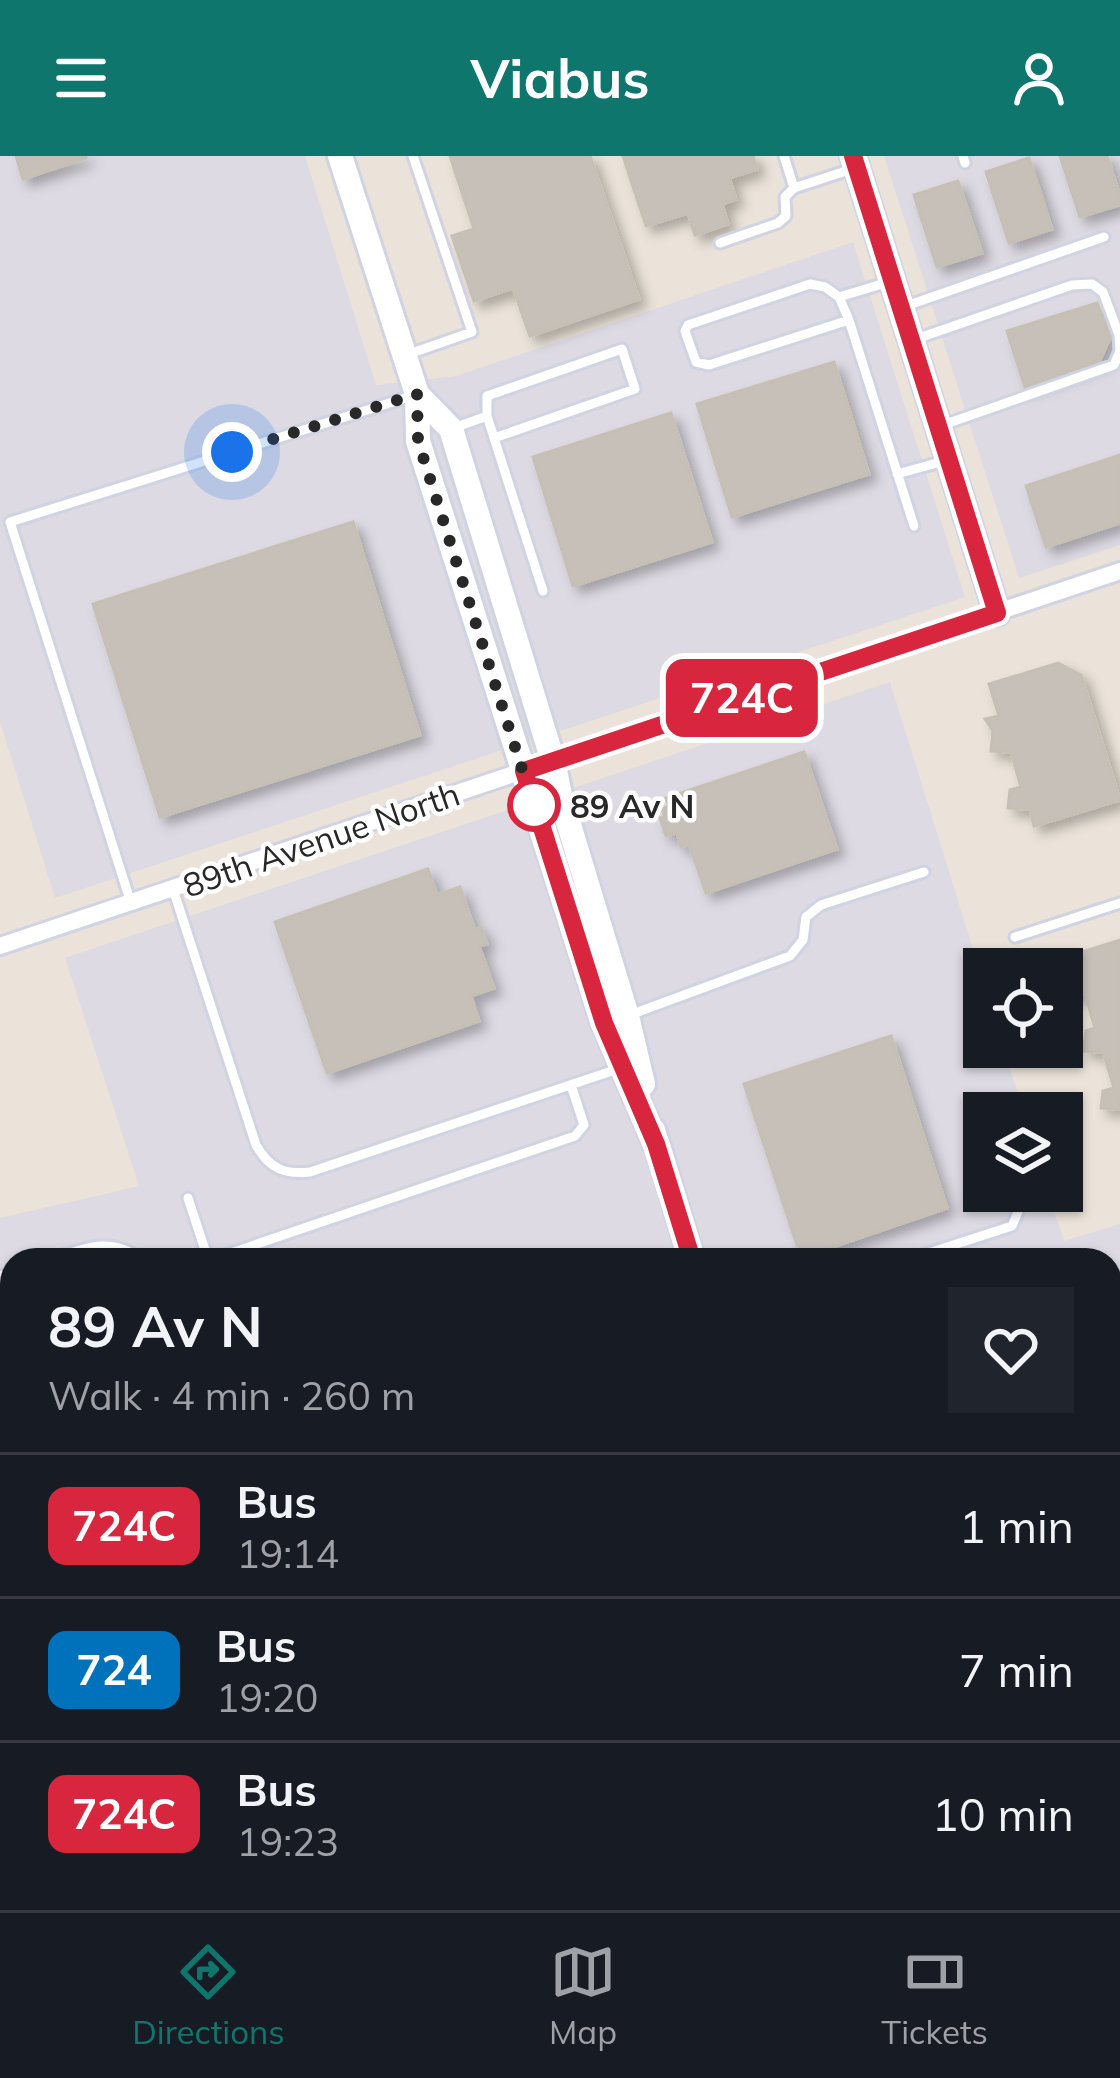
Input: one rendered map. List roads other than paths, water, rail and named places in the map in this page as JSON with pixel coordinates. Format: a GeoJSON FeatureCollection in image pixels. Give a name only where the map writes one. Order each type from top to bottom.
{"type":"FeatureCollection","features":[{"type":"Feature","properties":{"kind":"street"},"geometry":{"type":"LineString","coordinates":[[340,156],[417,394],[418,441],[604,1023],[656,1144]]}},
{"type":"Feature","properties":{"kind":"street"},"geometry":{"type":"LineString","coordinates":[[855,162],[997,613]]}},
{"type":"Feature","properties":{"kind":"street"},"geometry":{"type":"LineString","coordinates":[[417,394],[451,429],[627,1016],[656,1144],[688,1248]]}},
{"type":"Feature","properties":{"kind":"street","name":"89th Avenue North"},"geometry":{"type":"LineString","coordinates":[[0,946],[1120,571]]}},
{"type":"Feature","properties":{"kind":"lane"},"geometry":{"type":"LineString","coordinates":[[406,355],[472,332],[413,156]]}},
{"type":"Feature","properties":{"kind":"lane"},"geometry":{"type":"LineString","coordinates":[[784,156],[794,188]]}},
{"type":"Feature","properties":{"kind":"lane"},"geometry":{"type":"LineString","coordinates":[[720,243],[778,224],[785,216],[785,196],[794,188],[855,162]]}},
{"type":"Feature","properties":{"kind":"lane"},"geometry":{"type":"LineString","coordinates":[[900,307],[1105,237]]}},
{"type":"Feature","properties":{"kind":"lane"},"geometry":{"type":"LineString","coordinates":[[839,297],[892,281]]}},
{"type":"Feature","properties":{"kind":"lane"},"geometry":{"type":"LineString","coordinates":[[849,320],[709,365],[696,362],[685,332],[688,325],[811,284],[839,297],[849,320],[914,526]]}},
{"type":"Feature","properties":{"kind":"lane"},"geometry":{"type":"LineString","coordinates":[[911,341],[1072,285],[1092,284],[1103,292],[1119,335],[1120,351],[1114,365],[938,427]]}},
{"type":"Feature","properties":{"kind":"lane"},"geometry":{"type":"LineString","coordinates":[[494,438],[635,389],[622,349],[487,396],[487,416],[494,438],[543,591]]}},
{"type":"Feature","properties":{"kind":"lane"},"geometry":{"type":"LineString","coordinates":[[131,903],[10,522],[417,394]]}},
{"type":"Feature","properties":{"kind":"lane"},"geometry":{"type":"LineString","coordinates":[[451,429],[487,416]]}},
{"type":"Feature","properties":{"kind":"lane"},"geometry":{"type":"LineString","coordinates":[[897,474],[949,460]]}},
{"type":"Feature","properties":{"kind":"lane"},"geometry":{"type":"LineString","coordinates":[[627,1016],[790,956],[803,940],[806,917],[821,905],[924,872]]}},
{"type":"Feature","properties":{"kind":"lane"},"geometry":{"type":"LineString","coordinates":[[172,889],[256,1145],[276,1169],[310,1172],[623,1067]]}},
{"type":"Feature","properties":{"kind":"lane"},"geometry":{"type":"LineString","coordinates":[[1015,937],[1120,903]]}},
{"type":"Feature","properties":{"kind":"lane"},"geometry":{"type":"LineString","coordinates":[[246,1248],[575,1136],[584,1126],[571,1085]]}},
{"type":"Feature","properties":{"kind":"lane"},"geometry":{"type":"LineString","coordinates":[[188,1198],[204,1248]]}},
{"type":"Feature","properties":{"kind":"lane"},"geometry":{"type":"LineString","coordinates":[[944,1248],[1012,1226],[1018,1212]]}},
{"type":"Feature","properties":{"kind":"lane"},"geometry":{"type":"LineString","coordinates":[[93,1248],[126,1248]]}},
{"type":"Feature","properties":{"kind":"place","name":"89 Av N"},"geometry":{"type":"Point","coordinates":[534,805]}}]}
